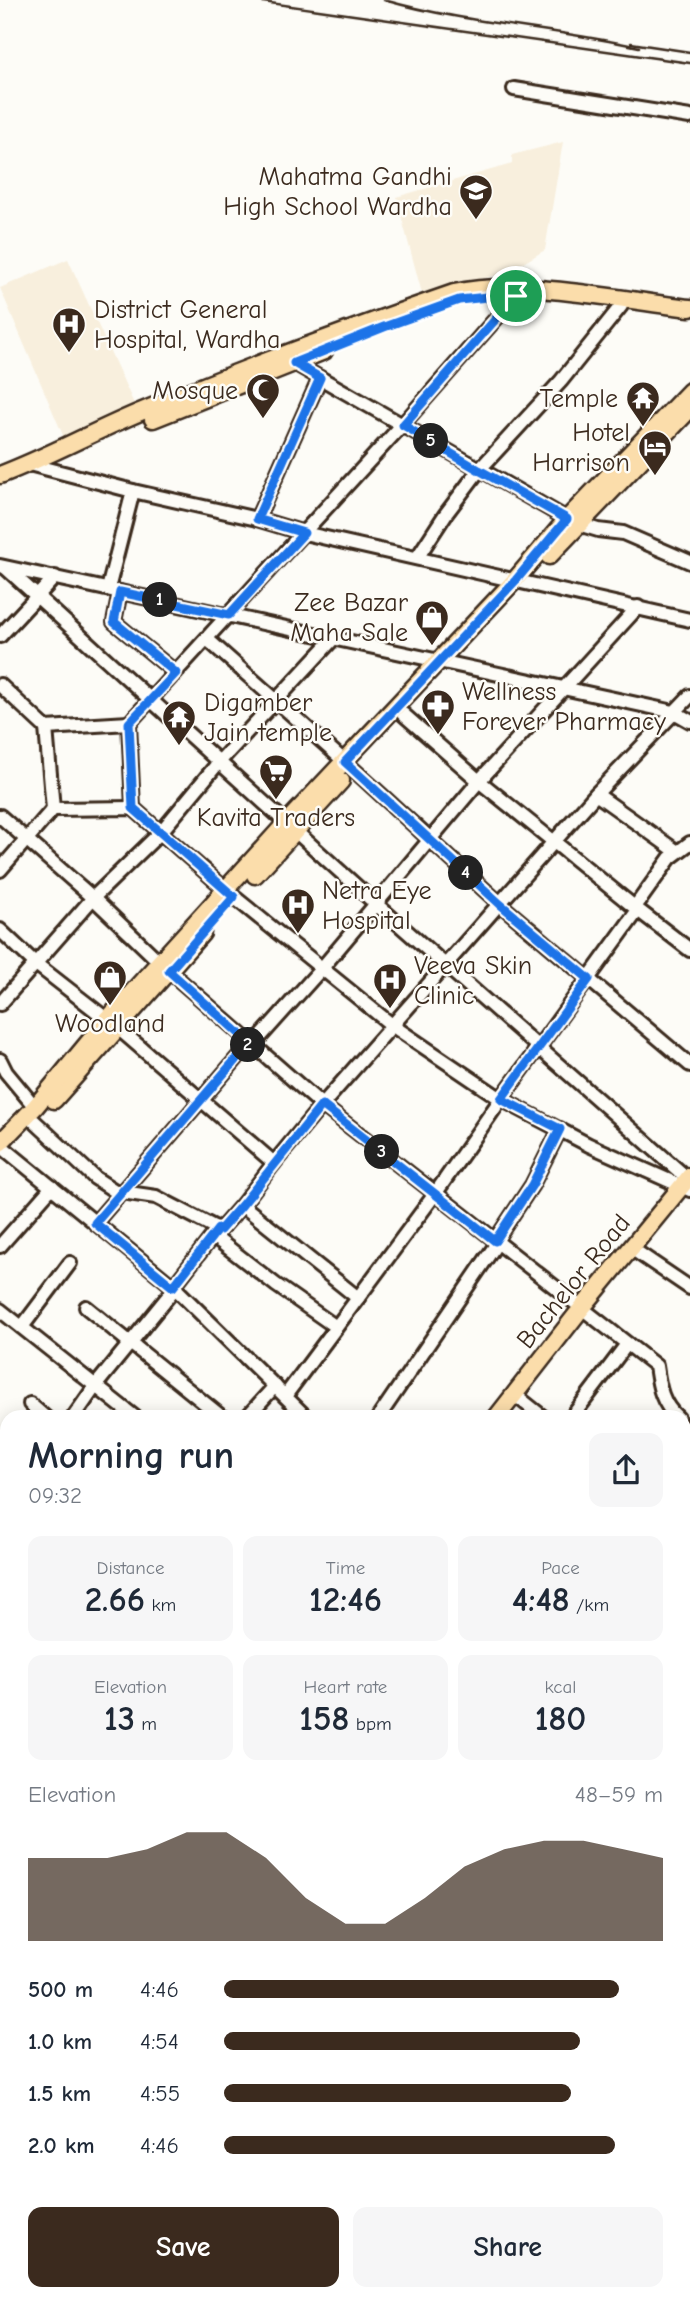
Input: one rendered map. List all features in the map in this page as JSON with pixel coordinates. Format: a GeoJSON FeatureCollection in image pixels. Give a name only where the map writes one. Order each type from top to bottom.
{"type":"FeatureCollection","features":[{"type":"Feature","properties":{"kind":"main road"},"geometry":{"type":"LineString","coordinates":[[0,482],[143,411],[368,323],[464,291],[516,288],[551,290],[690,308]]}},
{"type":"Feature","properties":{"kind":"main road"},"geometry":{"type":"LineString","coordinates":[[0,475],[35,465],[459,300],[497,296],[550,297],[690,317]]}},
{"type":"Feature","properties":{"kind":"main road"},"geometry":{"type":"LineString","coordinates":[[1,1148],[291,827],[520,581],[690,391]]}},
{"type":"Feature","properties":{"kind":"main road"},"geometry":{"type":"LineString","coordinates":[[573,522],[690,409]]}},
{"type":"Feature","properties":{"kind":"main road"},"geometry":{"type":"LineString","coordinates":[[349,765],[403,714],[445,662]]}},
{"type":"Feature","properties":{"kind":"main road","name":"Bachelor Road"},"geometry":{"type":"LineString","coordinates":[[502,1410],[581,1309],[687,1183]]}},
{"type":"Feature","properties":{"kind":"street"},"geometry":{"type":"LineString","coordinates":[[514,89],[690,117]]}},
{"type":"Feature","properties":{"kind":"street"},"geometry":{"type":"LineString","coordinates":[[46,728],[129,723],[403,425],[516,296]]}},
{"type":"Feature","properties":{"kind":"street"},"geometry":{"type":"LineString","coordinates":[[417,558],[479,470],[561,381],[621,306]]}},
{"type":"Feature","properties":{"kind":"street"},"geometry":{"type":"LineString","coordinates":[[294,363],[573,522],[598,530],[623,533],[690,562]]}},
{"type":"Feature","properties":{"kind":"street"},"geometry":{"type":"LineString","coordinates":[[257,519],[320,378]]}},
{"type":"Feature","properties":{"kind":"street"},"geometry":{"type":"LineString","coordinates":[[35,465],[304,533],[690,620]]}},
{"type":"Feature","properties":{"kind":"street"},"geometry":{"type":"LineString","coordinates":[[133,491],[114,590],[114,622],[176,673]]}},
{"type":"Feature","properties":{"kind":"street"},"geometry":{"type":"LineString","coordinates":[[2,566],[674,712],[690,721]]}},
{"type":"Feature","properties":{"kind":"street"},"geometry":{"type":"LineString","coordinates":[[2,566],[687,1183]]}},
{"type":"Feature","properties":{"kind":"street"},"geometry":{"type":"LineString","coordinates":[[0,636],[55,578]]}},
{"type":"Feature","properties":{"kind":"street"},"geometry":{"type":"LineString","coordinates":[[95,1223],[251,1044],[322,968],[479,781],[638,607]]}},
{"type":"Feature","properties":{"kind":"street"},"geometry":{"type":"LineString","coordinates":[[0,1004],[93,898],[160,833],[219,762],[334,638]]}},
{"type":"Feature","properties":{"kind":"street"},"geometry":{"type":"LineString","coordinates":[[207,639],[500,904],[690,1065]]}},
{"type":"Feature","properties":{"kind":"street"},"geometry":{"type":"LineString","coordinates":[[0,685],[46,728],[52,809],[0,870]]}},
{"type":"Feature","properties":{"kind":"street"},"geometry":{"type":"LineString","coordinates":[[79,1410],[215,1232],[220,1230],[242,1205],[322,1105],[596,794],[690,696]]}},
{"type":"Feature","properties":{"kind":"street"},"geometry":{"type":"LineString","coordinates":[[403,714],[479,781],[690,950]]}},
{"type":"Feature","properties":{"kind":"street"},"geometry":{"type":"LineString","coordinates":[[129,723],[133,808]]}},
{"type":"Feature","properties":{"kind":"street"},"geometry":{"type":"LineString","coordinates":[[596,794],[676,851]]}},
{"type":"Feature","properties":{"kind":"street"},"geometry":{"type":"LineString","coordinates":[[52,809],[133,808],[230,894],[393,1026],[501,1099],[589,1145],[687,1183]]}},
{"type":"Feature","properties":{"kind":"street"},"geometry":{"type":"LineString","coordinates":[[0,816],[93,898],[165,967],[322,1105],[656,1366],[661,1394],[669,1410]]}},
{"type":"Feature","properties":{"kind":"street"},"geometry":{"type":"LineString","coordinates":[[285,1396],[435,1194],[589,979],[676,851],[690,843]]}},
{"type":"Feature","properties":{"kind":"street"},"geometry":{"type":"LineString","coordinates":[[0,930],[36,964],[113,1024],[274,1163]]}},
{"type":"Feature","properties":{"kind":"street"},"geometry":{"type":"LineString","coordinates":[[0,1060],[34,1114],[94,1178],[115,1191],[156,1197],[215,1232],[276,1285],[336,1328]]}},
{"type":"Feature","properties":{"kind":"street"},"geometry":{"type":"LineString","coordinates":[[383,1410],[532,1185],[560,1129]]}},
{"type":"Feature","properties":{"kind":"street"},"geometry":{"type":"LineString","coordinates":[[1,1148],[174,1288],[299,1410]]}},
{"type":"Feature","properties":{"kind":"street"},"geometry":{"type":"LineString","coordinates":[[0,1246],[51,1187]]}},
{"type":"Feature","properties":{"kind":"street"},"geometry":{"type":"LineString","coordinates":[[242,1205],[358,1298]]}},
{"type":"Feature","properties":{"kind":"street"},"geometry":{"type":"LineString","coordinates":[[631,1248],[690,1288]]}},
{"type":"Feature","properties":{"kind":"street"},"geometry":{"type":"LineString","coordinates":[[22,1327],[69,1263]]}},
{"type":"Feature","properties":{"kind":"street"},"geometry":{"type":"LineString","coordinates":[[86,1307],[213,1410]]}},
{"type":"Feature","properties":{"kind":"street"},"geometry":{"type":"LineString","coordinates":[[0,1310],[126,1410]]}},
{"type":"Feature","properties":{"kind":"street"},"geometry":{"type":"LineString","coordinates":[[577,1410],[627,1344]]}},
{"type":"Feature","properties":{"kind":"street"},"geometry":{"type":"LineString","coordinates":[[253,1410],[275,1386]]}},
{"type":"Feature","properties":{"kind":"street"},"geometry":{"type":"LineString","coordinates":[[514,1394],[534,1410]]}},
{"type":"Feature","properties":{"kind":"street"},"geometry":{"type":"LineString","coordinates":[[30,1404],[37,1410]]}},
{"type":"Feature","properties":{"kind":"shaded area","name":"Mahatma Gandhi High School Wardha"},"geometry":{"type":"Polygon","coordinates":[[[563,142],[545,250],[505,274],[454,284],[423,297],[396,197],[512,164],[512,155],[563,142]]]}},
{"type":"Feature","properties":{"kind":"shaded area","name":"District General Hospital, Wardha"},"geometry":{"type":"Polygon","coordinates":[[[68,259],[140,417],[68,447],[0,288],[68,259]]]}},
{"type":"Feature","properties":{"kind":"railway"},"geometry":{"type":"LineString","coordinates":[[249,0],[690,63]]}},
{"type":"Feature","properties":{"kind":"railway"},"geometry":{"type":"LineString","coordinates":[[384,0],[447,15],[639,47]]}},
{"type":"Feature","properties":{"kind":"railway"},"geometry":{"type":"LineString","coordinates":[[631,43],[690,52]]}},
{"type":"Feature","properties":{"kind":"place","name":"Mahatma Gandhi High School Wardha"},"geometry":{"type":"Point","coordinates":[476,221]}},
{"type":"Feature","properties":{"kind":"place","name":"District General Hospital, Wardha"},"geometry":{"type":"Point","coordinates":[69,354]}},
{"type":"Feature","properties":{"kind":"place","name":"Mosque"},"geometry":{"type":"Point","coordinates":[263,420]}},
{"type":"Feature","properties":{"kind":"place","name":"Temple"},"geometry":{"type":"Point","coordinates":[643,428]}},
{"type":"Feature","properties":{"kind":"place","name":"Hotel Harrison"},"geometry":{"type":"Point","coordinates":[655,477]}},
{"type":"Feature","properties":{"kind":"place","name":"Zee Bazar Maha Sale"},"geometry":{"type":"Point","coordinates":[432,647]}},
{"type":"Feature","properties":{"kind":"place","name":"Wellness Forever Pharmacy"},"geometry":{"type":"Point","coordinates":[438,736]}},
{"type":"Feature","properties":{"kind":"place","name":"Digamber Jain temple"},"geometry":{"type":"Point","coordinates":[179,747]}},
{"type":"Feature","properties":{"kind":"place","name":"Kavita Traders"},"geometry":{"type":"Point","coordinates":[276,801]}},
{"type":"Feature","properties":{"kind":"place","name":"Netra Eye Hospital"},"geometry":{"type":"Point","coordinates":[298,935]}},
{"type":"Feature","properties":{"kind":"place","name":"Woodland"},"geometry":{"type":"Point","coordinates":[110,1007]}},
{"type":"Feature","properties":{"kind":"place","name":"Veeva Skin Clinic"},"geometry":{"type":"Point","coordinates":[390,1010]}},
{"type":"Feature","properties":{"kind":"route"},"geometry":{"type":"LineString","coordinates":[[516,296],[403,425],[567,519],[516,580],[345,762],[500,904],[589,979],[501,1099],[560,1129],[532,1185],[495,1241],[322,1105],[173,1287],[95,1223],[250,1043],[169,971],[234,897],[133,808],[129,723],[176,673],[114,622],[120,592],[229,615],[304,533],[257,519],[320,378],[294,363],[459,300],[516,296]]}}]}
